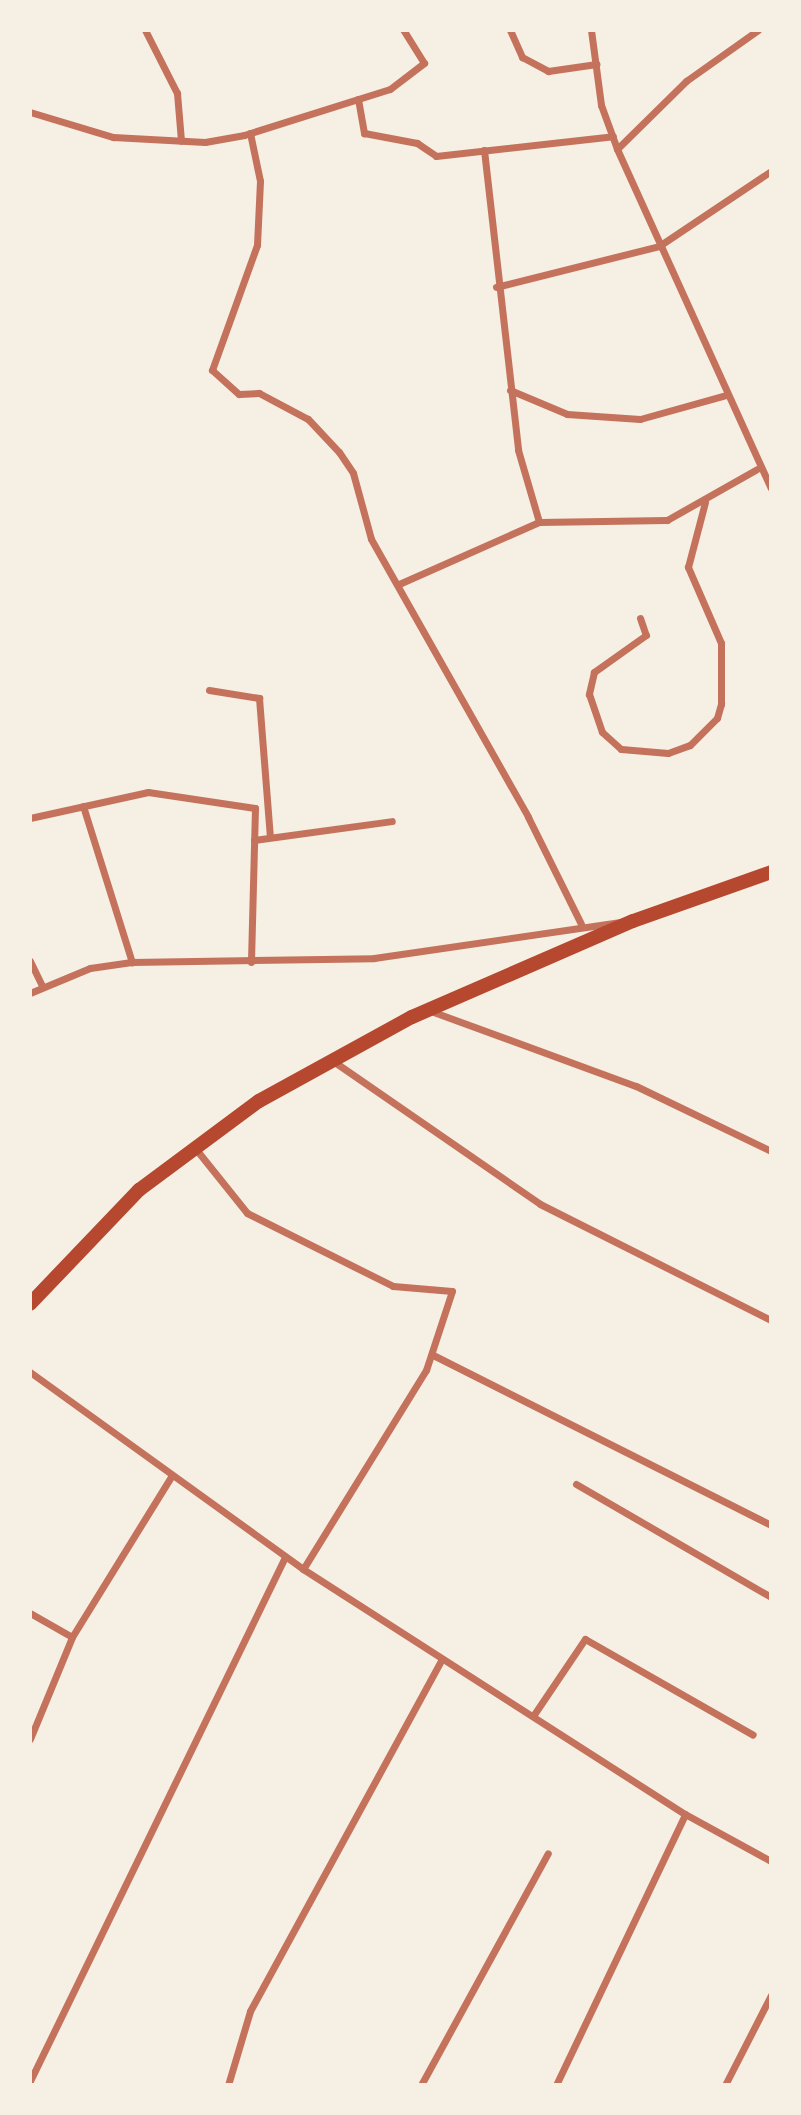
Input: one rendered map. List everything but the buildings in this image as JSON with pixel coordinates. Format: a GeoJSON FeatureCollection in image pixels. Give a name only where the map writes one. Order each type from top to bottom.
{"type":"FeatureCollection","features":[{"type":"Feature","properties":{"kind":"main road"},"geometry":{"type":"LineString","coordinates":[[30,1304],[139,1190],[259,1101],[428,1010],[633,921],[771,872]]}},
{"type":"Feature","properties":{"kind":"street"},"geometry":{"type":"LineString","coordinates":[[145,30],[177,93],[181,141]]}},
{"type":"Feature","properties":{"kind":"street"},"geometry":{"type":"LineString","coordinates":[[30,113],[113,137],[181,141],[250,133],[390,89],[424,63],[403,30]]}},
{"type":"Feature","properties":{"kind":"street"},"geometry":{"type":"LineString","coordinates":[[510,30],[522,57],[548,71],[596,64]]}},
{"type":"Feature","properties":{"kind":"street"},"geometry":{"type":"LineString","coordinates":[[591,30],[596,64],[617,149],[659,246],[702,327],[726,395],[757,469],[771,488]]}},
{"type":"Feature","properties":{"kind":"street"},"geometry":{"type":"LineString","coordinates":[[617,149],[685,81],[758,30]]}},
{"type":"Feature","properties":{"kind":"street"},"geometry":{"type":"LineString","coordinates":[[358,99],[364,134],[417,143],[436,156],[612,136]]}},
{"type":"Feature","properties":{"kind":"street"},"geometry":{"type":"LineString","coordinates":[[250,133],[260,181],[257,245],[212,370],[239,394],[259,393],[308,419],[340,452],[357,484],[371,539],[399,584],[581,924]]}},
{"type":"Feature","properties":{"kind":"street"},"geometry":{"type":"LineString","coordinates":[[484,150],[496,287],[518,450],[539,522]]}},
{"type":"Feature","properties":{"kind":"street"},"geometry":{"type":"LineString","coordinates":[[496,287],[659,246],[771,171]]}},
{"type":"Feature","properties":{"kind":"street"},"geometry":{"type":"LineString","coordinates":[[510,390],[567,414],[640,419],[726,395]]}},
{"type":"Feature","properties":{"kind":"street"},"geometry":{"type":"LineString","coordinates":[[399,584],[539,522],[667,520],[706,502],[757,469]]}},
{"type":"Feature","properties":{"kind":"street"},"geometry":{"type":"LineString","coordinates":[[640,618],[646,635],[594,672],[589,694],[601,732],[621,749],[668,753],[690,745],[717,718],[721,704],[721,643],[688,567],[706,502]]}},
{"type":"Feature","properties":{"kind":"street"},"geometry":{"type":"LineString","coordinates":[[209,690],[259,698],[270,837]]}},
{"type":"Feature","properties":{"kind":"street"},"geometry":{"type":"LineString","coordinates":[[30,818],[148,792],[255,808],[251,962]]}},
{"type":"Feature","properties":{"kind":"street"},"geometry":{"type":"LineString","coordinates":[[82,806],[132,962]]}},
{"type":"Feature","properties":{"kind":"street"},"geometry":{"type":"LineString","coordinates":[[254,840],[392,821]]}},
{"type":"Feature","properties":{"kind":"street"},"geometry":{"type":"LineString","coordinates":[[30,993],[90,968],[132,962],[373,958],[581,924],[633,921]]}},
{"type":"Feature","properties":{"kind":"street"},"geometry":{"type":"LineString","coordinates":[[30,961],[43,986]]}},
{"type":"Feature","properties":{"kind":"street"},"geometry":{"type":"LineString","coordinates":[[428,1010],[636,1086],[771,1151]]}},
{"type":"Feature","properties":{"kind":"street"},"geometry":{"type":"LineString","coordinates":[[332,1060],[540,1204],[771,1320]]}},
{"type":"Feature","properties":{"kind":"street"},"geometry":{"type":"LineString","coordinates":[[195,1148],[247,1213],[393,1286],[452,1291],[433,1355],[303,1569]]}},
{"type":"Feature","properties":{"kind":"street"},"geometry":{"type":"LineString","coordinates":[[433,1355],[771,1525]]}},
{"type":"Feature","properties":{"kind":"street"},"geometry":{"type":"LineString","coordinates":[[30,1372],[171,1477],[303,1569],[685,1814],[771,1861]]}},
{"type":"Feature","properties":{"kind":"street"},"geometry":{"type":"LineString","coordinates":[[30,1739],[72,1637],[171,1477]]}},
{"type":"Feature","properties":{"kind":"street"},"geometry":{"type":"LineString","coordinates":[[576,1484],[771,1597]]}},
{"type":"Feature","properties":{"kind":"street"},"geometry":{"type":"LineString","coordinates":[[30,2081],[285,1557]]}},
{"type":"Feature","properties":{"kind":"street"},"geometry":{"type":"LineString","coordinates":[[30,1613],[72,1637]]}},
{"type":"Feature","properties":{"kind":"street"},"geometry":{"type":"LineString","coordinates":[[533,1717],[585,1639],[753,1735]]}},
{"type":"Feature","properties":{"kind":"street"},"geometry":{"type":"LineString","coordinates":[[228,2085],[250,2011],[442,1658]]}},
{"type":"Feature","properties":{"kind":"street"},"geometry":{"type":"LineString","coordinates":[[555,2085],[685,1814]]}},
{"type":"Feature","properties":{"kind":"street"},"geometry":{"type":"LineString","coordinates":[[421,2085],[548,1853]]}},
{"type":"Feature","properties":{"kind":"street"},"geometry":{"type":"LineString","coordinates":[[724,2085],[771,1995]]}}]}
